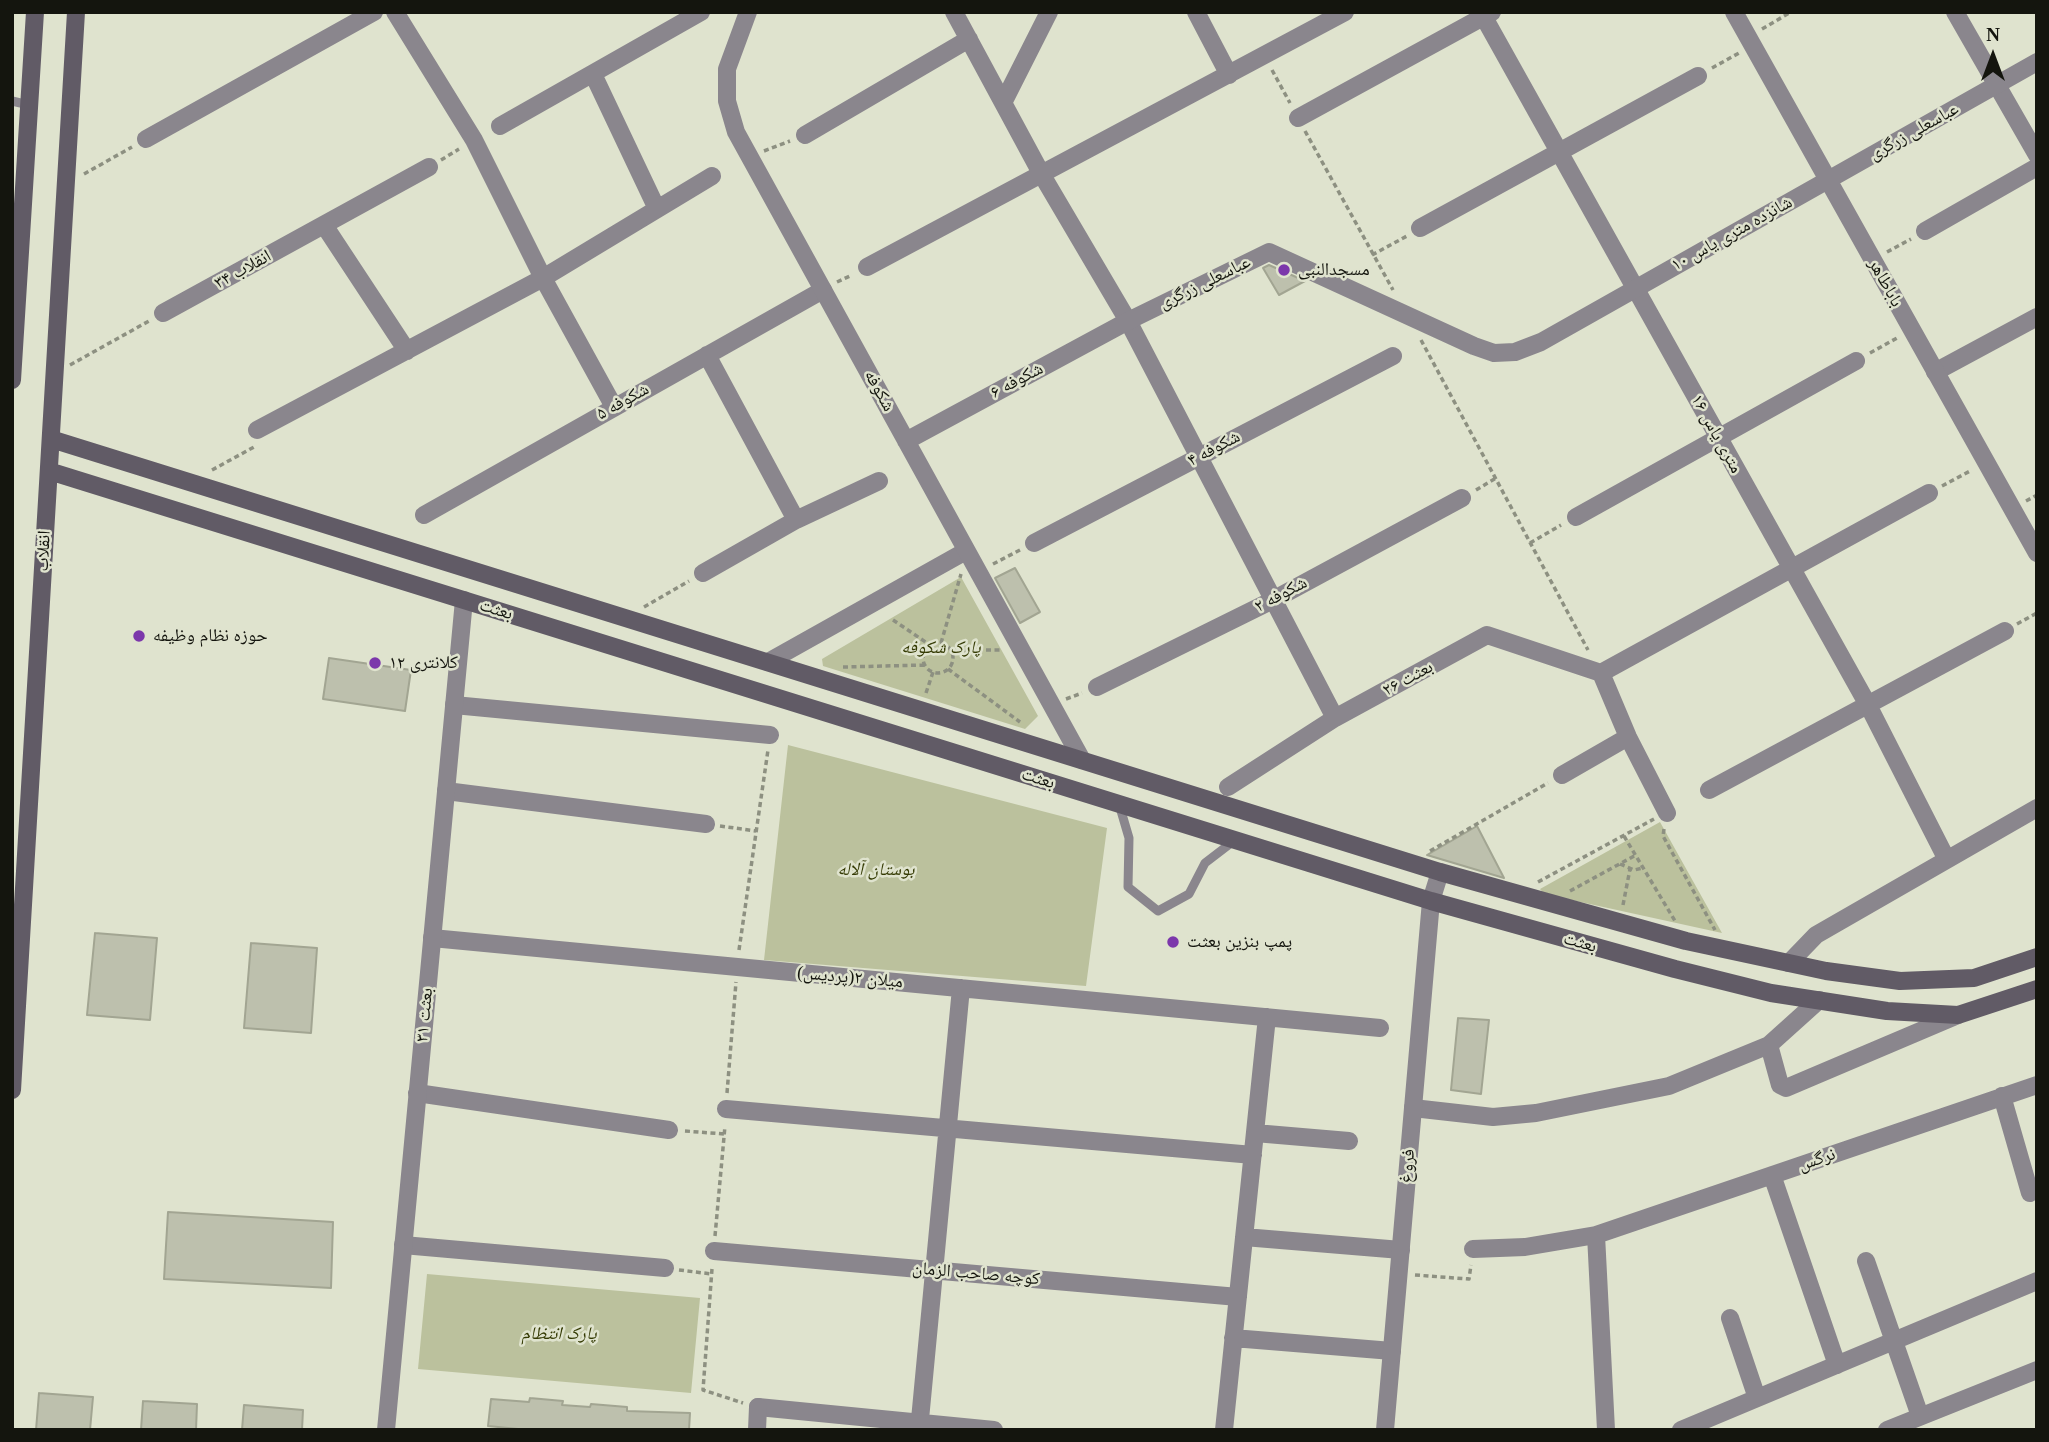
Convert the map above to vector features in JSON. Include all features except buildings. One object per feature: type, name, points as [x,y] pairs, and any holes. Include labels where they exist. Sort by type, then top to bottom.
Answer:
[{"type":"main road","points":[[12,380],[24,132],[21,103],[35,12]]},
{"type":"main road","name":"انقلاب","points":[[12,1090],[57,372],[76,12]]},
{"type":"main road","name":"بعثت","points":[[51,439],[1440,872],[1686,940],[1789,963],[1900,981],[1974,978],[2037,957]]},
{"type":"main road","name":"بعثت","points":[[49,471],[1432,901],[1675,969],[1772,993],[1887,1011],[1958,1015],[2037,989]]},
{"type":"main road","points":[[464,600],[476,572]]},
{"type":"street","points":[[146,139],[374,12]]},
{"type":"street","points":[[395,12],[474,140],[543,278],[614,407]]},
{"type":"street","points":[[500,126],[701,12]]},
{"type":"street","name":"شکوفه","points":[[748,12],[727,68],[727,102],[736,132],[1082,760]]},
{"type":"street","points":[[954,12],[1042,175],[1128,321],[1335,718]]},
{"type":"street","points":[[1003,103],[1049,12]]},
{"type":"street","points":[[1196,12],[1229,75]]},
{"type":"street","points":[[867,267],[1345,12]]},
{"type":"street","name":"باباطاهر","points":[[1734,12],[2037,553]]},
{"type":"street","points":[[1955,12],[2037,155]]},
{"type":"street","points":[[1298,118],[1485,14]]},
{"type":"street","name":"۱۶ متری یاس","points":[[1485,14],[1559,152],[1868,705],[1946,858]]},
{"type":"street","points":[[805,135],[969,39]]},
{"type":"street","name":"عباسعلی زرگری","points":[[1828,180],[2037,62]]},
{"type":"street","points":[[593,74],[657,209]]},
{"type":"street","points":[[1420,228],[1698,76]]},
{"type":"street","points":[[1924,231],[2037,166]]},
{"type":"street","name":"انقلاب ۳۴","points":[[163,313],[429,167]]},
{"type":"street","points":[[257,430],[543,278],[712,176]]},
{"type":"street","name":"شانزده متری یاس ۱۰","points":[[1474,346],[1494,353],[1515,352],[1541,342],[1828,180]]},
{"type":"street","points":[[324,225],[407,351]]},
{"type":"street","name":"عباسعلی زرگری","points":[[1128,321],[1269,252],[1474,346]]},
{"type":"street","name":"شکوفه ۵","points":[[424,515],[823,290]]},
{"type":"street","points":[[1935,372],[2037,317]]},
{"type":"street","name":"شکوفه ۶","points":[[906,441],[1128,321]]},
{"type":"street","points":[[707,355],[796,520]]},
{"type":"street","name":"شکوفه ۴","points":[[1034,543],[1393,356]]},
{"type":"street","points":[[1576,517],[1856,361]]},
{"type":"street","points":[[703,573],[796,520],[879,481]]},
{"type":"street","points":[[1667,813],[1628,737],[1601,673],[1929,493]]},
{"type":"street","name":"شکوفه ۲","points":[[1097,687],[1273,600],[1462,498]]},
{"type":"street","points":[[768,662],[973,562]]},
{"type":"street","name":"بعثت ۳۱","points":[[386,1430],[464,600]]},
{"type":"street","points":[[1709,790],[2005,631]]},
{"type":"street","name":"بعثت ۲۶","points":[[1228,787],[1335,718],[1487,635],[1601,673]]},
{"type":"street","points":[[454,705],[771,735]]},
{"type":"street","points":[[1562,775],[1628,737]]},
{"type":"street","points":[[446,791],[706,824]]},
{"type":"street","points":[[1789,963],[1816,935],[2037,808]]},
{"type":"street","name":"فروغ","points":[[1385,1430],[1432,901],[1440,872]]},
{"type":"street","name":"میلان ۲(پردیس)","points":[[432,938],[1380,1028]]},
{"type":"street","points":[[919,1426],[961,988]]},
{"type":"street","points":[[1413,1108],[1493,1117],[1535,1113],[1669,1086],[1769,1045],[1819,1000]]},
{"type":"street","points":[[1769,1045],[1780,1085],[1786,1087],[1958,1015]]},
{"type":"street","points":[[1224,1430],[1267,1017]]},
{"type":"street","name":"نرگس","points":[[1473,1249],[1525,1247],[1596,1235],[2037,1084]]},
{"type":"street","points":[[417,1093],[669,1129]]},
{"type":"street","points":[[2002,1096],[2030,1193]]},
{"type":"street","points":[[726,1108],[1253,1156]]},
{"type":"street","points":[[1255,1133],[1349,1141]]},
{"type":"street","points":[[1773,1175],[1837,1365]]},
{"type":"street","points":[[1596,1235],[1606,1430]]},
{"type":"street","points":[[1244,1237],[1401,1250]]},
{"type":"street","points":[[403,1245],[665,1268]]},
{"type":"street","name":"کوچه صاحب الزمان","points":[[714,1251],[1238,1297]]},
{"type":"street","points":[[1866,1261],[1920,1416]]},
{"type":"street","points":[[1681,1430],[2037,1280]]},
{"type":"street","points":[[1730,1318],[1758,1398]]},
{"type":"street","points":[[1233,1338],[1392,1351]]},
{"type":"street","points":[[1887,1430],[2037,1370]]},
{"type":"street","points":[[757,1430],[758,1408],[919,1426],[994,1430]]},
{"type":"lane","points":[[1119,804],[1129,838],[1128,887],[1158,911],[1189,894],[1205,863],[1235,840]]},
{"type":"path","points":[[1698,76],[1791,12]]},
{"type":"path","points":[[1265,56],[1372,255],[1409,316],[1601,673]]},
{"type":"path","points":[[749,156],[805,135]]},
{"type":"path","points":[[66,184],[146,139]]},
{"type":"path","points":[[1372,255],[1420,228]]},
{"type":"path","points":[[1873,260],[1924,231]]},
{"type":"path","points":[[823,290],[867,267]]},
{"type":"path","points":[[57,372],[163,313]]},
{"type":"path","points":[[1856,361],[1912,330]]},
{"type":"path","points":[[192,481],[261,443],[257,430]]},
{"type":"path","points":[[1929,493],[1986,462]]},
{"type":"path","points":[[1462,498],[1496,478]]},
{"type":"path","points":[[1530,543],[1576,517]]},
{"type":"path","points":[[941,643],[962,572],[973,562],[1034,543]]},
{"type":"path","points":[[624,618],[703,573]]},
{"type":"path","points":[[893,620],[930,645]]},
{"type":"path","points":[[933,672],[925,665],[923,654],[930,645],[941,643],[952,650],[1021,650]]},
{"type":"path","points":[[933,672],[948,669],[954,659],[952,650]]},
{"type":"path","points":[[833,667],[925,665]]},
{"type":"path","points":[[948,669],[1035,734],[1038,746]]},
{"type":"path","points":[[921,710],[933,672]]},
{"type":"path","points":[[1051,705],[1097,687]]},
{"type":"path","points":[[758,1408],[703,1390],[737,967],[771,735]]},
{"type":"path","points":[[1410,862],[1562,775]]},
{"type":"path","points":[[1517,893],[1667,813]]},
{"type":"path","points":[[1667,813],[1663,836],[1727,949]]},
{"type":"path","points":[[706,824],[757,831]]},
{"type":"path","points":[[1624,835],[1686,940]]},
{"type":"path","points":[[1550,903],[1636,855]]},
{"type":"path","points":[[1620,863],[1630,869],[1643,868]]},
{"type":"path","points":[[1620,922],[1630,869]]},
{"type":"path","points":[[669,1129],[724,1134]]},
{"type":"path","points":[[665,1268],[712,1274]]},
{"type":"path","points":[[1399,1274],[1469,1279]]},
{"type":"green space","name":"پارک شکوفه","points":[[961,577],[1038,716],[1025,729],[823,666],[822,659]]},
{"type":"green space","name":"بوستان آلاله","points":[[788,745],[1107,828],[1086,986],[764,960]]},
{"type":"green space","points":[[1660,822],[1722,933],[1544,894],[1540,889]]},
{"type":"green space","name":"پارک انتظام","points":[[427,1274],[700,1298],[691,1393],[418,1369]]},
{"type":"place","name":"مسجدالنبی","points":[[1284,270]]},
{"type":"place","name":"حوزه نظام وظیفه","points":[[139,636]]},
{"type":"place","name":"کلانتری ۱۲","points":[[375,663]]},
{"type":"place","name":"پمپ بنزین بعثت","points":[[1173,942]]}]
